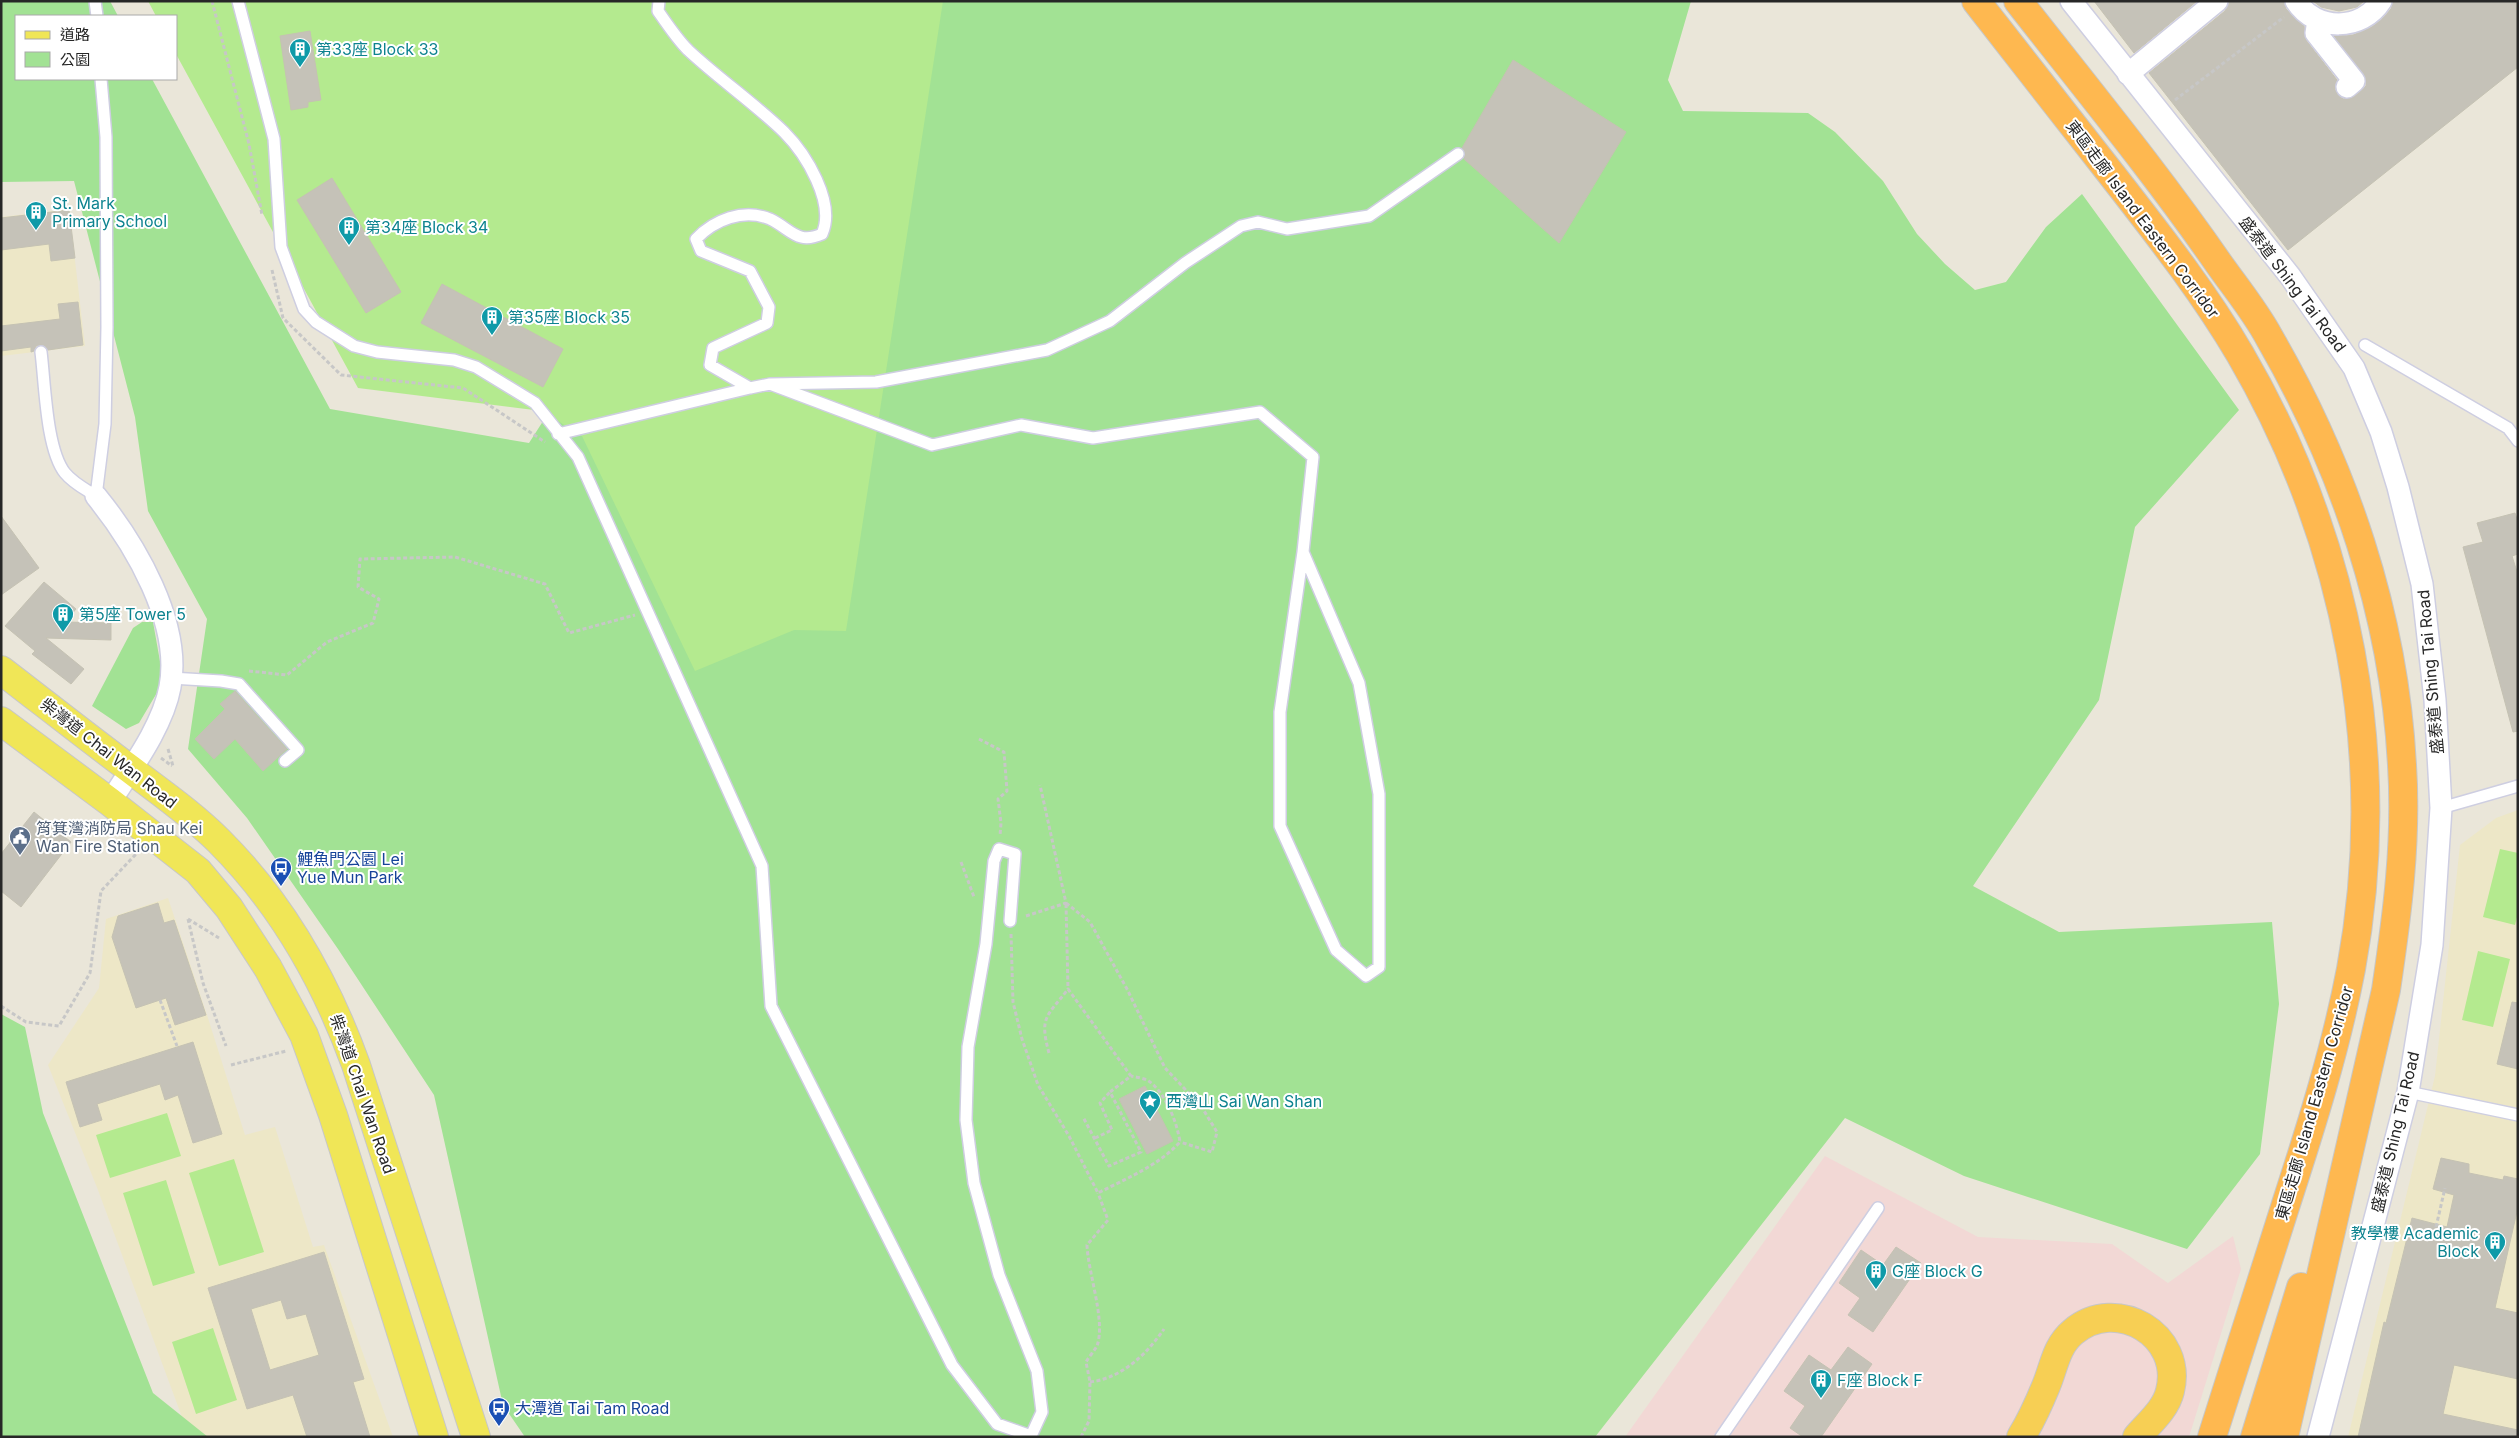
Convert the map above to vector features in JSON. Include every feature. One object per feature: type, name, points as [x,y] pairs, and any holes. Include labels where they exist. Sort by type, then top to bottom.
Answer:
[{"type":"highway","name":"東區走廊 Island Eastern Corridor","points":[[1976,1],[2176,258],[2217,317],[2261,392],[2290,453],[2314,513],[2340,597],[2360,703],[2365,753],[2366,837],[2351,968],[2328,1062],[2300,1159],[2212,1437]]},
{"type":"highway","name":"東區走廊 Island Eastern Corridor","points":[[2018,1],[2192,224],[2268,335],[2315,422],[2348,504],[2369,570],[2386,640],[2396,699],[2402,766],[2403,841],[2397,916],[2386,990],[2284,1437]]},
{"type":"highway","points":[[2255,1437],[2303,1280],[2352,1134]]},
{"type":"highway","points":[[2021,1437],[2038,1404],[2055,1358],[2066,1339],[2088,1322],[2111,1317],[2125,1318],[2146,1327],[2164,1345],[2170,1358],[2172,1381],[2167,1400],[2137,1437]]},
{"type":"main road","name":"柴灣道 Chai Wan Road","points":[[1,670],[195,820],[232,854],[269,900],[320,981],[356,1065],[476,1437]]},
{"type":"main road","points":[[1,721],[179,855],[214,889],[268,968],[304,1035],[333,1115],[434,1437]]},
{"type":"street","name":"盛泰道 Shing Tai Road","points":[[2071,1],[2295,283],[2354,368],[2368,397],[2398,487],[2422,584],[2435,700],[2441,808],[2432,944],[2408,1092],[2318,1437]]},
{"type":"street","points":[[2128,74],[2217,1]]},
{"type":"street","points":[[2298,3],[2318,20],[2333,24],[2350,23],[2365,18],[2381,1]]},
{"type":"street","points":[[2318,20],[2316,33],[2354,81],[2348,86]]},
{"type":"street","points":[[96,496],[118,523],[159,600],[169,633],[171,678],[163,711],[131,770],[110,802]]},
{"type":"lane","points":[[95,1],[96,15]]},
{"type":"lane","points":[[238,1],[274,139],[281,247],[304,309],[316,322],[354,346],[377,352],[454,360],[476,367],[535,403],[578,457],[762,866],[771,1006],[952,1365],[997,1424],[1031,1436],[1042,1412],[1037,1371],[999,1275],[974,1183],[966,1120],[968,1047],[986,944],[994,861],[999,849],[1015,854],[1010,921]]},
{"type":"lane","points":[[659,1],[658,11],[687,49],[786,133],[804,158],[824,195],[827,224],[822,234],[814,238],[801,238],[769,219],[750,215],[726,218],[708,227],[696,239],[701,251],[750,271],[769,307],[767,323],[713,348],[710,365],[750,388]]},
{"type":"lane","points":[[41,352],[55,456],[72,481],[96,496],[105,424],[106,138],[101,80]]},
{"type":"lane","points":[[558,434],[770,384],[876,382],[1047,350],[1110,321],[1185,263],[1241,226],[1258,222],[1287,229],[1369,216],[1458,154]]},
{"type":"lane","points":[[2365,345],[2508,428],[2518,440]]},
{"type":"lane","points":[[770,384],[932,444],[1021,425],[1093,438],[1260,412],[1313,457],[1303,552],[1280,712],[1280,826],[1336,950],[1366,976],[1379,967],[1379,794],[1359,683],[1303,552]]},
{"type":"lane","points":[[171,678],[239,684],[298,750],[285,761]]},
{"type":"lane","points":[[2441,808],[2518,786]]},
{"type":"lane","points":[[2408,1092],[2518,1115]]},
{"type":"lane","points":[[1721,1437],[1878,1208]]},
{"type":"path","points":[[212,1],[249,144],[263,220]]},
{"type":"path","points":[[2159,112],[2298,3]]},
{"type":"path","points":[[271,267],[283,318],[341,375],[463,388],[550,446]]},
{"type":"path","points":[[242,671],[287,675],[327,642],[373,623],[379,599],[358,587],[360,559],[455,557],[545,584],[570,633],[647,612]]},
{"type":"path","points":[[979,739],[1004,752],[1007,791],[998,799],[1002,823],[999,849]]},
{"type":"path","points":[[1040,785],[1066,904],[1068,989],[1131,1076],[1146,1080],[1158,1090],[1178,1127],[1180,1142],[1171,1152],[1148,1168],[1098,1193]]},
{"type":"path","points":[[1,1006],[26,1022],[59,1026],[90,972],[101,891],[140,850]]},
{"type":"path","points":[[1066,904],[1010,921],[1013,1002],[1022,1039],[1038,1085],[1069,1136],[1098,1193],[1108,1220],[1087,1245],[1088,1264],[1100,1325],[1097,1346],[1086,1362],[1090,1382],[1089,1421],[1081,1437]]},
{"type":"path","points":[[1066,904],[1090,922],[1127,989],[1165,1068],[1201,1106],[1217,1132],[1212,1152],[1180,1142]]},
{"type":"path","points":[[223,940],[188,919],[203,983],[226,1046]]},
{"type":"path","points":[[1049,1053],[1044,1036],[1045,1018],[1068,989]]},
{"type":"path","points":[[160,1000],[177,1046]]},
{"type":"path","points":[[231,1064],[287,1051]]},
{"type":"path","points":[[1094,1138],[1112,1130],[1100,1103],[1110,1092],[1131,1076]]},
{"type":"path","points":[[1083,1117],[1110,1166],[1141,1152],[1110,1092]]},
{"type":"path","points":[[2436,1227],[2445,1188]]},
{"type":"path","points":[[1090,1382],[1106,1380],[1130,1365],[1149,1350],[1164,1328]]},
{"type":"shaded area","points":[[69,209],[85,346],[1,356],[1,217]]},
{"type":"shaded area","points":[[2518,810],[2518,1437],[2348,1437],[2435,1076],[2460,845],[2496,818]]},
{"type":"shaded area","points":[[168,898],[245,1135],[275,1127],[313,1247],[324,1245],[393,1437],[189,1436],[98,1190],[48,1065],[99,988],[106,919]]},
{"type":"shaded area","points":[[1825,1156],[1978,1237],[2112,1244],[2168,1283],[2233,1236],[2241,1269],[2189,1437],[1625,1437]]},
{"type":"green space","points":[[1,1],[110,1],[117,15],[15,15],[15,80],[153,80],[330,409],[529,443],[590,348],[362,1],[1691,1],[1668,80],[1683,111],[1808,113],[1835,132],[1883,181],[1917,234],[1945,264],[1975,290],[2006,282],[2046,227],[2082,194],[2239,410],[2135,527],[2099,700],[1973,886],[2059,932],[2272,922],[2279,1004],[2260,1154],[2187,1249],[1964,1176],[1845,1118],[1595,1437],[525,1437],[503,1405],[434,1095],[338,949],[247,818],[188,749],[207,619],[148,511],[135,417],[74,181],[1,182]]},
{"type":"green space","points":[[148,1],[943,1],[846,631],[794,630],[695,671],[582,436],[542,411],[358,388],[178,58],[178,15],[155,15]]},
{"type":"green space","points":[[142,622],[153,622],[161,667],[161,686],[139,723],[126,729],[92,706],[133,628]]},
{"type":"green space","points":[[2500,849],[2518,853],[2518,913],[2515,925],[2483,917]]},
{"type":"green space","points":[[2478,951],[2510,959],[2493,1027],[2462,1020]]},
{"type":"green space","points":[[1,1014],[25,1027],[43,1113],[153,1393],[208,1437],[1,1437]]},
{"type":"green space","points":[[167,1113],[181,1156],[110,1178],[96,1135]]},
{"type":"green space","points":[[234,1159],[264,1252],[219,1266],[189,1173]]},
{"type":"green space","points":[[166,1180],[195,1273],[153,1286],[123,1193]]},
{"type":"green space","points":[[213,1328],[237,1400],[196,1414],[172,1342]]},
{"type":"building","points":[[2094,1],[2197,1],[2134,53]]},
{"type":"building","points":[[2229,1],[2284,1],[2286,9],[2304,26],[2306,40],[2337,80],[2335,90],[2343,99],[2355,96],[2366,86],[2366,80],[2334,36],[2353,35],[2370,28],[2391,9],[2393,1],[2518,1],[2518,67],[2288,250],[2149,73],[2225,11]]},
{"type":"building","points":[[2313,1],[2364,1],[2357,7],[2339,11],[2321,7]]},
{"type":"building","name":"第33座 Block 33","points":[[310,31],[321,100],[308,102],[308,107],[291,110],[280,36]]},
{"type":"building","points":[[1513,60],[1626,132],[1559,243],[1464,159],[1465,153],[1462,148]]},
{"type":"building","name":"第34座 Block 34","points":[[332,178],[401,292],[366,313],[297,200]]},
{"type":"building","name":"St. Mark Primary School","points":[[69,210],[75,258],[51,261],[49,244],[1,250],[1,218]]},
{"type":"building","name":"第35座 Block 35","points":[[442,284],[563,349],[543,387],[421,323]]},
{"type":"building","points":[[78,302],[83,345],[48,350],[41,345],[36,346],[34,351],[31,352],[31,347],[1,351],[1,326],[60,319],[58,304]]},
{"type":"building","points":[[2515,513],[2518,522],[2518,554],[2512,556],[2518,575],[2518,731],[2513,732],[2463,547],[2483,542],[2477,523]]},
{"type":"building","points":[[1,516],[39,568],[1,595]]},
{"type":"building","name":"第5座 Tower 5","points":[[44,582],[76,609],[65,622],[111,623],[111,640],[46,638],[84,669],[71,684],[32,654],[35,651],[5,626]]},
{"type":"building","points":[[235,691],[287,749],[263,771],[235,739],[214,759],[195,739],[225,709],[220,704]]},
{"type":"building","points":[[34,812],[71,842],[21,907],[1,891],[1,854]]},
{"type":"building","points":[[158,903],[164,923],[174,920],[206,1015],[175,1025],[166,998],[136,1008],[112,937],[118,916]]},
{"type":"building","points":[[2512,1002],[2518,1003],[2518,1069],[2497,1064]]},
{"type":"building","points":[[193,1042],[222,1134],[193,1143],[178,1095],[165,1100],[160,1084],[97,1104],[102,1120],[80,1127],[66,1082]]},
{"type":"building","points":[[1145,1086],[1173,1141],[1147,1154],[1119,1099]]},
{"type":"building","points":[[2441,1158],[2469,1164],[2469,1173],[2503,1180],[2504,1176],[2518,1179],[2518,1207],[2495,1308],[2518,1313],[2518,1379],[2454,1365],[2443,1414],[2518,1430],[2517,1437],[2358,1437],[2384,1322],[2386,1323],[2412,1218],[2447,1227],[2454,1195],[2433,1189]]},
{"type":"building","name":"G座 Block G","points":[[1896,1247],[1921,1263],[1873,1332],[1848,1315],[1860,1298],[1839,1283],[1861,1250],[1883,1265]]},
{"type":"building","points":[[324,1252],[364,1379],[353,1382],[370,1437],[307,1437],[293,1395],[247,1409],[208,1288]],"holes":[[[281,1300],[287,1319],[306,1314],[319,1355],[270,1370],[251,1309]]]},
{"type":"building","name":"F座 Block F","points":[[1848,1347],[1872,1364],[1821,1437],[1803,1437],[1790,1428],[1805,1406],[1784,1391],[1809,1355],[1831,1370]]},
{"type":"place","name":"第33座 Block 33","points":[[300,68]]},
{"type":"place","name":"St. Mark Primary School","points":[[36,231]]},
{"type":"place","name":"第34座 Block 34","points":[[349,246]]},
{"type":"place","name":"第35座 Block 35","points":[[492,336]]},
{"type":"place","name":"第5座 Tower 5","points":[[63,633]]},
{"type":"place","name":"筲箕灣消防局 Shau Kei Wan Fire Station","points":[[20,856]]},
{"type":"place","name":"鯉魚門公園 Lei Yue Mun Park","points":[[281,887]]},
{"type":"place","name":"西灣山 Sai Wan Shan","points":[[1150,1120]]},
{"type":"place","name":"教學樓 Academic Block","points":[[2495,1261]]},
{"type":"place","name":"G座 Block G","points":[[1876,1290]]},
{"type":"place","name":"F座 Block F","points":[[1821,1399]]},
{"type":"place","name":"大潭道 Tai Tam Road","points":[[499,1427]]}]
